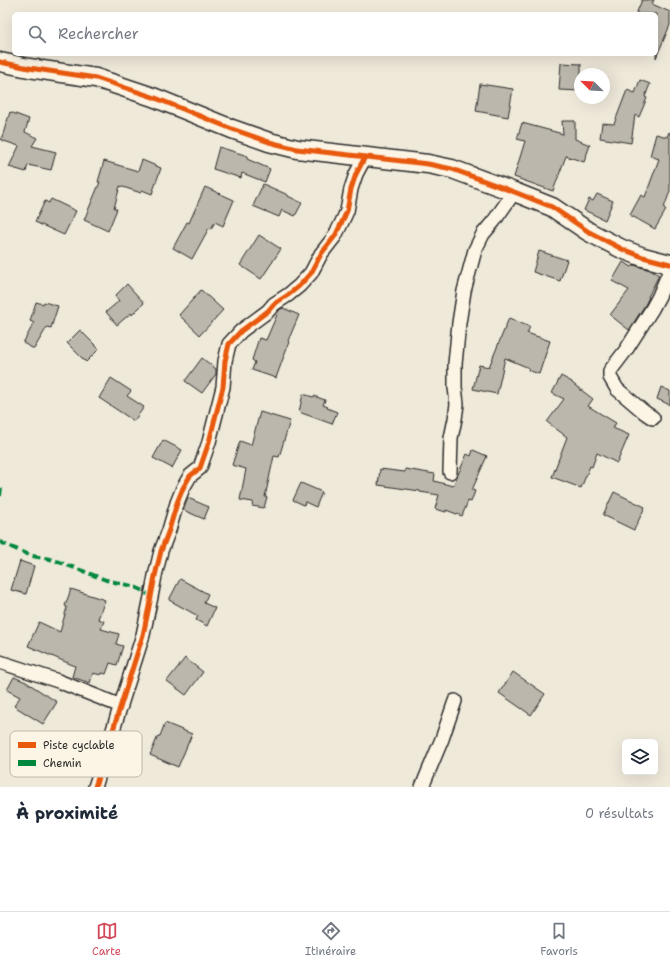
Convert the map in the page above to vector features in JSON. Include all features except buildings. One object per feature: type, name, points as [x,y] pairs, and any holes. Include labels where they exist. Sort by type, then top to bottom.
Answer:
[{"type":"street","points":[[0,62],[96,78],[153,97],[232,129],[297,150],[434,165],[452,170],[517,193],[552,208],[589,232],[622,248],[643,257],[670,264]]},
{"type":"street","points":[[113,731],[143,635],[161,551],[183,488],[190,476],[200,468],[209,442],[224,387],[225,361],[229,344],[241,331],[299,286],[311,273],[341,224],[347,211],[351,189],[356,174],[365,157]]},
{"type":"street","points":[[450,472],[450,443],[457,404],[455,364],[464,292],[475,250],[483,234],[510,198],[517,193]]},
{"type":"street","points":[[653,418],[616,389],[610,377],[610,371],[626,350],[652,310],[670,270]]},
{"type":"street","points":[[0,662],[58,681],[121,706]]},
{"type":"street","points":[[422,787],[442,739],[455,700]]},
{"type":"street","points":[[95,787],[98,777]]},
{"type":"marked path","points":[[0,496],[1,487]]},
{"type":"marked path","points":[[0,541],[32,556],[50,559],[106,580],[132,586],[144,591],[151,597]]},
{"type":"cycle path","points":[[0,62],[96,78],[153,97],[232,129],[269,142],[297,149],[428,164],[452,169],[552,207],[589,232],[622,249],[643,257],[670,264]]},
{"type":"cycle path","points":[[113,731],[143,635],[161,551],[183,488],[190,476],[200,468],[209,442],[223,387],[225,361],[229,344],[241,331],[299,286],[311,273],[321,254],[335,236],[341,224],[347,211],[351,189],[356,174],[365,157]]},
{"type":"cycle path","points":[[95,787],[98,777]]}]
